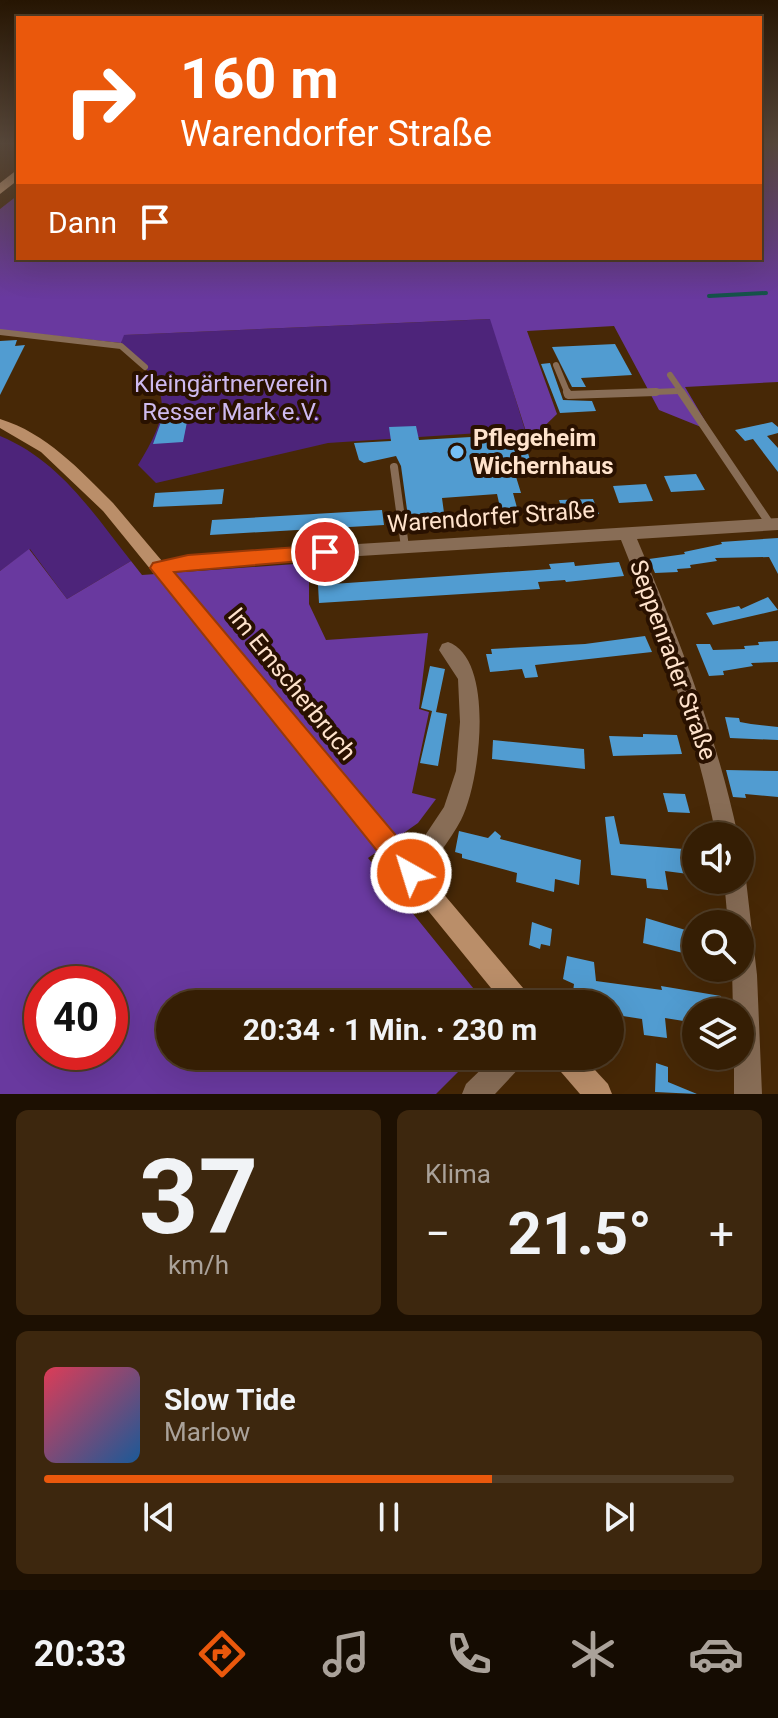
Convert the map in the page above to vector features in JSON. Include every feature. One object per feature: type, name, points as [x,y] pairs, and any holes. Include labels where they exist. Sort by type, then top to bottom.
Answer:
[{"type":"street","name":"Im Emscherbruch","points":[[0,423],[40,443],[61,458],[159,568],[508,990]]},
{"type":"street","name":"Warendorfer Straße","points":[[159,568],[188,562],[774,524]]},
{"type":"street","name":"Seppenrader Straße","points":[[626,532],[696,709],[712,763],[724,822]]},
{"type":"street","points":[[411,873],[453,813],[466,771],[470,722],[467,677],[448,650]]},
{"type":"street","points":[[736,894],[745,975],[748,1094]]},
{"type":"street","points":[[476,1094],[499,1070]]},
{"type":"street","points":[[577,1070],[598,1094]]},
{"type":"lane","points":[[0,332],[121,346],[145,367]]},
{"type":"lane","points":[[556,365],[568,395],[679,391]]},
{"type":"lane","points":[[670,375],[774,524]]},
{"type":"lane","points":[[394,467],[405,547]]},
{"type":"green space","name":"Kleingärtnerverein Resser Mark e.V.","points":[[491,319],[525,430],[328,443],[156,483],[138,465],[157,428],[161,399],[149,373],[121,343],[123,335]]},
{"type":"green space","points":[[0,436],[21,446],[57,473],[131,561],[67,599],[30,549],[0,571]]},
{"type":"shaded area","points":[[762,195],[778,195],[778,382],[685,387],[711,431],[659,410],[614,326],[527,331],[557,414],[529,441],[490,319],[124,335],[121,343],[0,330],[0,209],[16,197],[16,260],[762,260]]},
{"type":"shaded area","points":[[29,549],[67,599],[131,561],[142,575],[309,563],[309,604],[326,640],[428,633],[419,709],[429,712],[412,793],[436,799],[418,823],[368,858],[475,990],[156,990],[156,1070],[460,1070],[436,1094],[0,1094],[0,571]]},
{"type":"building","points":[[17,340],[15,346],[25,345],[0,395],[0,341]]},
{"type":"building","points":[[615,344],[632,375],[581,378],[586,387],[572,387],[552,347]]},
{"type":"building","points":[[550,363],[563,400],[592,401],[596,411],[560,413],[541,364]]},
{"type":"building","points":[[188,417],[183,442],[153,444],[162,419]]},
{"type":"building","points":[[772,422],[778,427],[778,433],[767,436],[778,448],[778,472],[753,439],[745,441],[735,430]]},
{"type":"building","points":[[416,426],[419,440],[522,434],[532,466],[513,467],[521,493],[513,493],[519,515],[502,516],[497,494],[442,498],[445,520],[409,524],[401,466],[396,456],[364,463],[359,460],[354,443],[391,441],[389,427]]},
{"type":"building","points":[[696,474],[705,490],[671,492],[664,476]]},
{"type":"building","points":[[646,484],[653,501],[619,503],[613,486]]},
{"type":"building","points":[[224,489],[222,504],[153,507],[155,493]]},
{"type":"building","points":[[593,499],[599,514],[564,516],[559,500]]},
{"type":"building","points":[[382,510],[384,525],[210,535],[212,520]]},
{"type":"building","points":[[778,538],[778,574],[769,557],[715,558],[717,561],[690,565],[691,568],[677,569],[678,572],[655,573],[649,559],[685,554],[721,542]]},
{"type":"building","points":[[574,562],[575,566],[619,562],[624,576],[538,582],[540,589],[319,603],[318,585],[551,569],[549,564]]},
{"type":"building","points":[[768,597],[778,610],[713,625],[706,613],[739,606],[741,609]]},
{"type":"building","points":[[645,636],[652,652],[535,665],[538,677],[525,678],[522,669],[490,672],[486,654],[492,654],[491,649],[585,644]]},
{"type":"building","points":[[778,641],[778,662],[751,663],[753,666],[709,676],[696,644],[710,644],[713,650],[745,649],[744,646],[759,645],[758,642]]},
{"type":"building","points":[[430,666],[445,669],[436,712],[447,714],[438,766],[420,763],[432,711],[421,708]]},
{"type":"building","points":[[725,717],[778,727],[778,740],[730,738]]},
{"type":"building","points":[[643,734],[677,735],[682,754],[613,756],[609,736],[643,737]]},
{"type":"building","points":[[493,740],[584,749],[585,769],[492,759]]},
{"type":"building","points":[[726,770],[778,771],[778,797],[745,794],[746,798],[733,797]]},
{"type":"building","points":[[663,793],[685,794],[690,813],[668,812]]},
{"type":"building","points":[[614,816],[620,844],[682,849],[682,873],[665,871],[668,890],[647,888],[646,879],[611,875],[605,817]]},
{"type":"building","points":[[459,831],[488,838],[495,831],[501,836],[500,839],[581,860],[579,885],[555,879],[554,892],[516,882],[517,873],[462,858],[462,854],[455,852]]},
{"type":"building","points":[[646,918],[682,929],[682,953],[643,943]]},
{"type":"building","points":[[532,922],[552,929],[550,946],[541,944],[540,949],[529,945]]},
{"type":"building","points":[[567,956],[594,962],[596,981],[662,990],[661,986],[721,998],[682,998],[682,1021],[665,1018],[667,1038],[644,1035],[642,1019],[624,1016],[624,990],[573,990],[574,984],[563,979]]},
{"type":"building","points":[[656,1063],[668,1067],[668,1082],[697,1094],[655,1092]]},
{"type":"waterway","points":[[709,296],[766,293]]},
{"type":"place","name":"Pflegeheim Wichernhaus","points":[[457,452]]},
{"type":"route","points":[[325,552],[188,562],[159,568],[411,873]]}]
